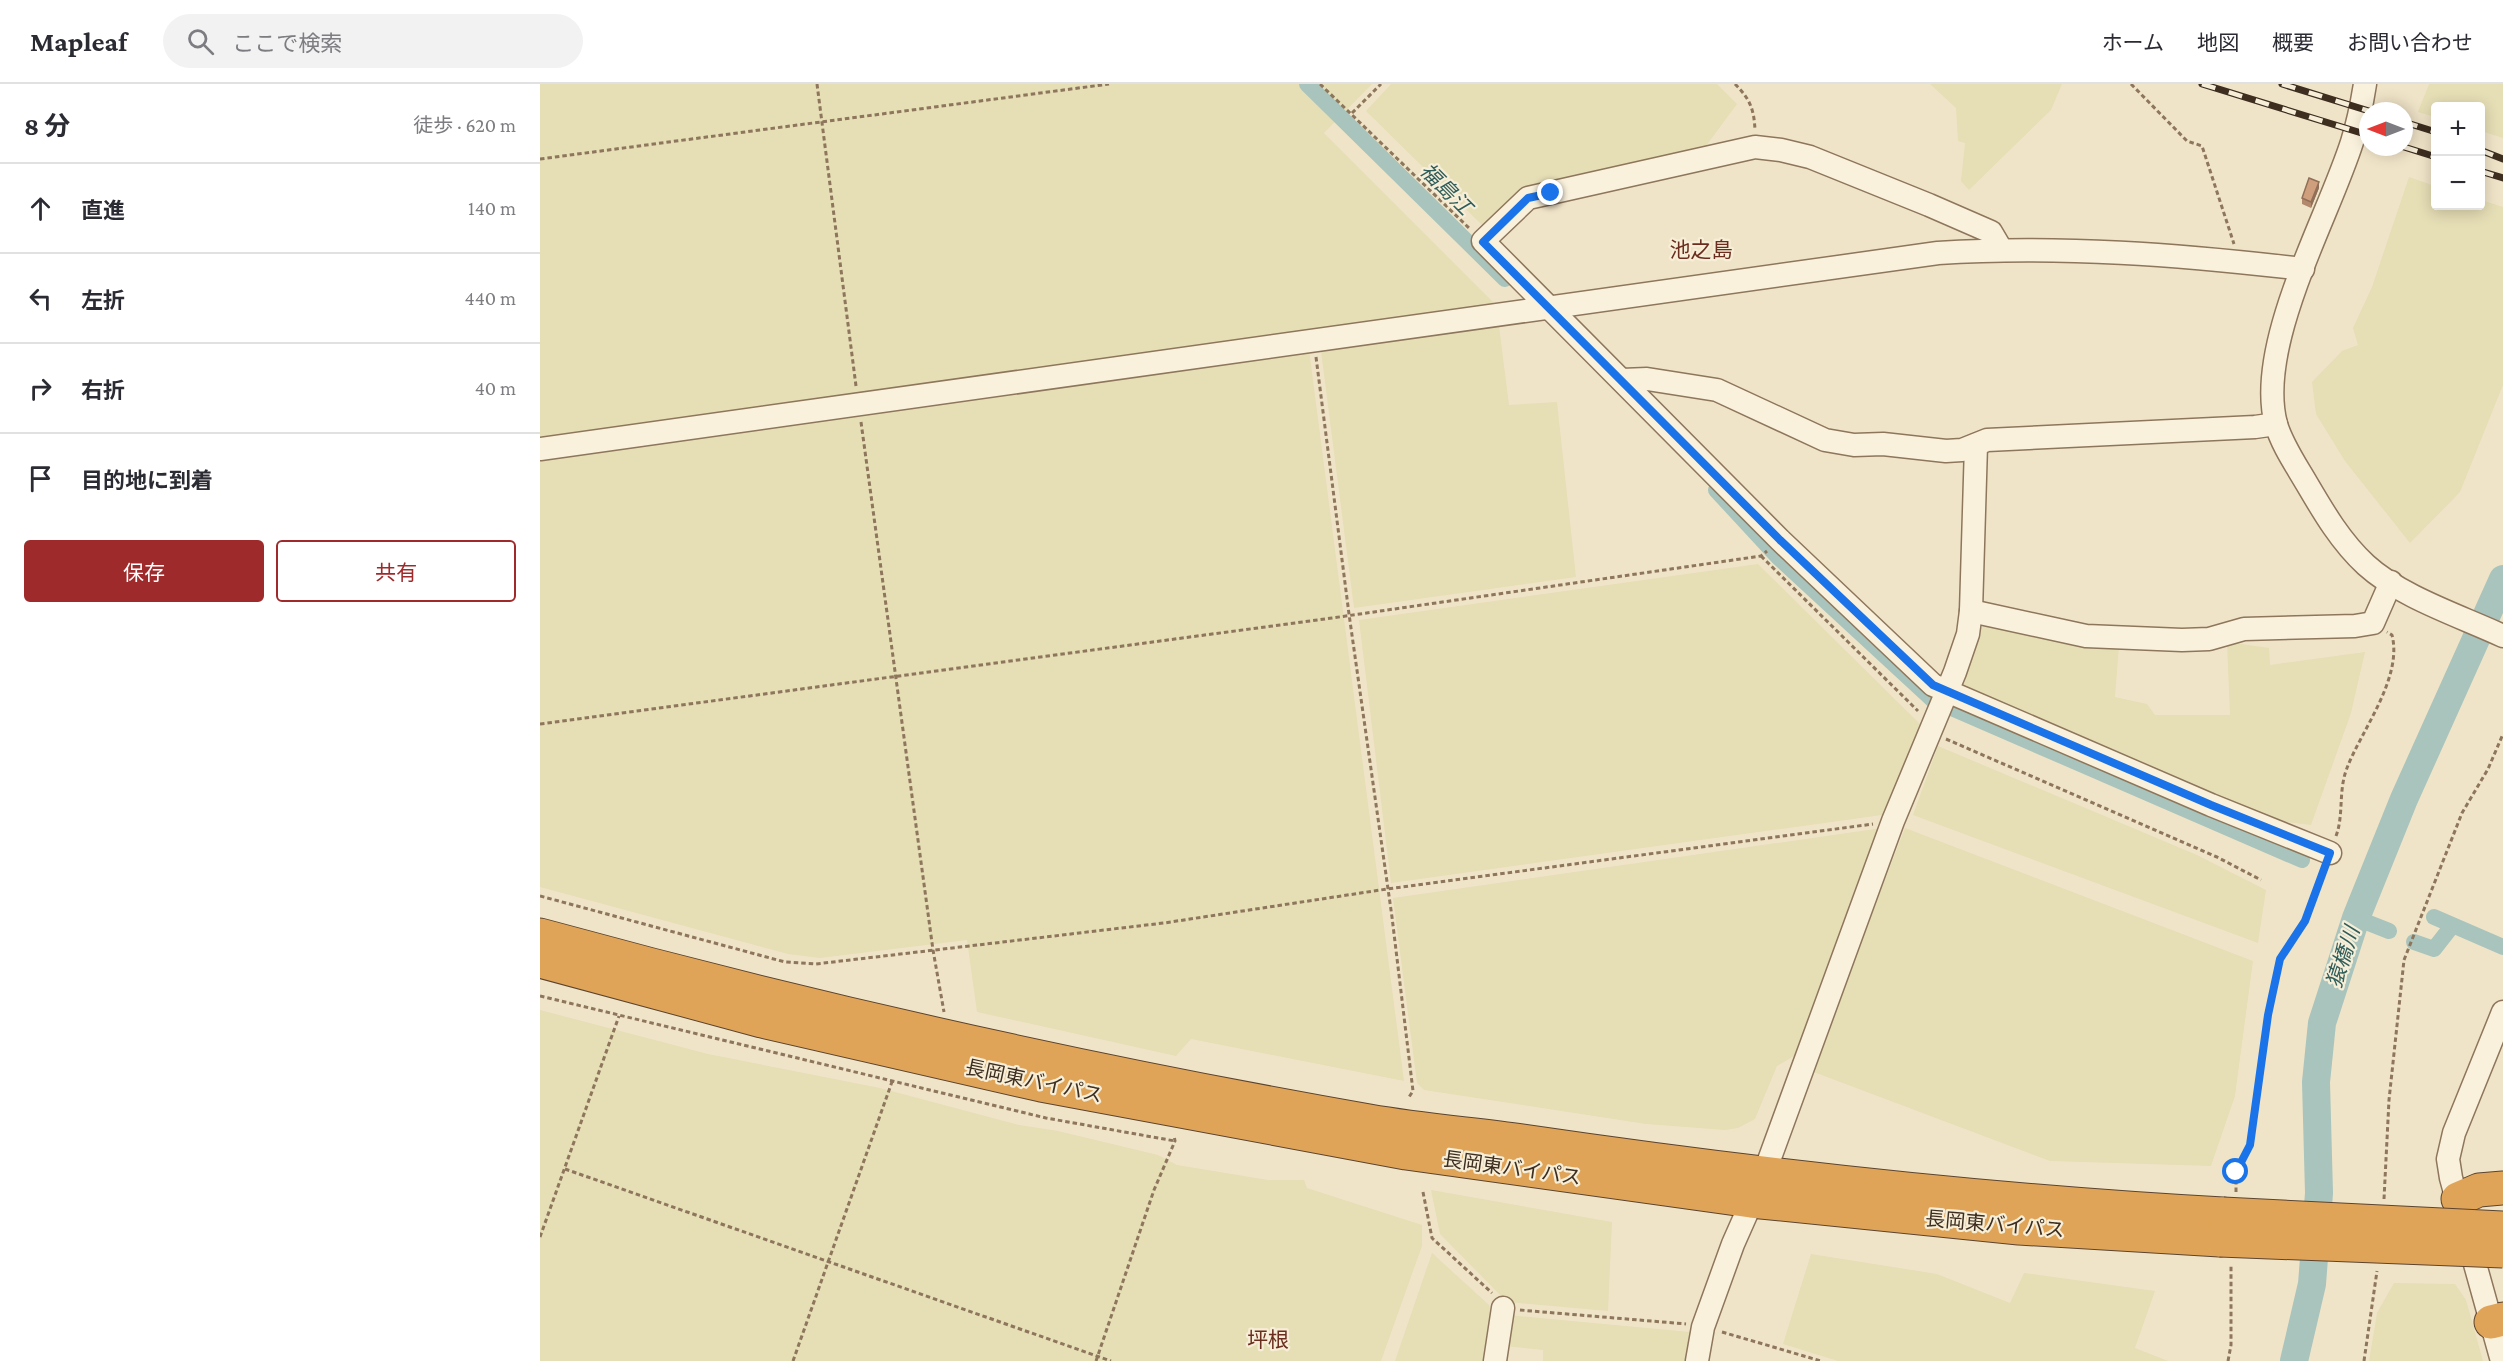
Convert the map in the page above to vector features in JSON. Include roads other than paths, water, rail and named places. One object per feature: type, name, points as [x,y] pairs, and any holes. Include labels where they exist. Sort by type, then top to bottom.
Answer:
[{"type":"highway","name":"長岡東バイパス","points":[[540,935],[774,997],[948,1038],[1375,1122],[1757,1187],[2019,1228],[2503,1228]]},
{"type":"highway","name":"長岡東バイパス","points":[[540,961],[762,1021],[898,1066],[1041,1085],[1406,1153],[1757,1187]]},
{"type":"highway","points":[[2458,1199],[2479,1191],[2503,1188]]},
{"type":"highway","name":"長岡東バイパス","points":[[2228,1229],[2503,1251]]},
{"type":"street","points":[[2365,84],[2352,142],[2303,269],[2277,351],[2273,379],[2276,424],[2285,446],[2338,535],[2367,566],[2420,598],[2503,636]]},
{"type":"street","points":[[2001,249],[1991,232],[1929,205],[1810,157],[1755,147],[1528,198],[1483,242],[1780,540],[1933,685],[2330,853]]},
{"type":"street","points":[[540,449],[1938,254],[2001,249],[2232,260],[2303,269]]},
{"type":"street","points":[[1622,380],[1647,379],[1717,390],[1825,440],[1854,445],[1883,444],[1946,451],[1962,450],[1987,440],[2255,427],[2276,424]]},
{"type":"street","points":[[1697,1361],[1703,1327],[1893,821],[1962,654],[1971,610],[1976,445]]},
{"type":"street","points":[[1971,610],[2086,636],[2209,639],[2244,629],[2355,626],[2373,623],[2391,582]]},
{"type":"street","points":[[2502,1361],[2497,1321],[2458,1199],[2448,1159],[2454,1133],[2503,1012]]},
{"type":"street","points":[[1495,1361],[1503,1308]]},
{"type":"waterway","name":"福島江","points":[[1307,84],[1505,279]]},
{"type":"waterway","name":"福島江","points":[[1716,490],[1778,557],[1933,700],[2302,860]]},
{"type":"waterway","name":"猿橋川","points":[[2294,1361],[2312,1284],[2319,1193],[2316,1082],[2322,1023],[2356,918],[2404,799],[2503,579]]},
{"type":"waterway","name":"福島江","points":[[2434,917],[2503,947]]},
{"type":"waterway","name":"福島江","points":[[2356,918],[2389,931]]},
{"type":"waterway","name":"福島江","points":[[2414,942],[2434,949],[2452,926]]},
{"type":"railway","points":[[2202,84],[2359,132]]},
{"type":"railway","points":[[2282,84],[2359,108]]},
{"type":"railway","points":[[2413,125],[2431,130]]},
{"type":"railway","points":[[2413,150],[2433,156]]},
{"type":"railway","points":[[2485,152],[2503,159]]},
{"type":"railway","points":[[2485,173],[2503,178]]},
{"type":"district","name":"池之島","points":[[1701,250]]},
{"type":"district","name":"坪根","points":[[1268,1340]]}]
